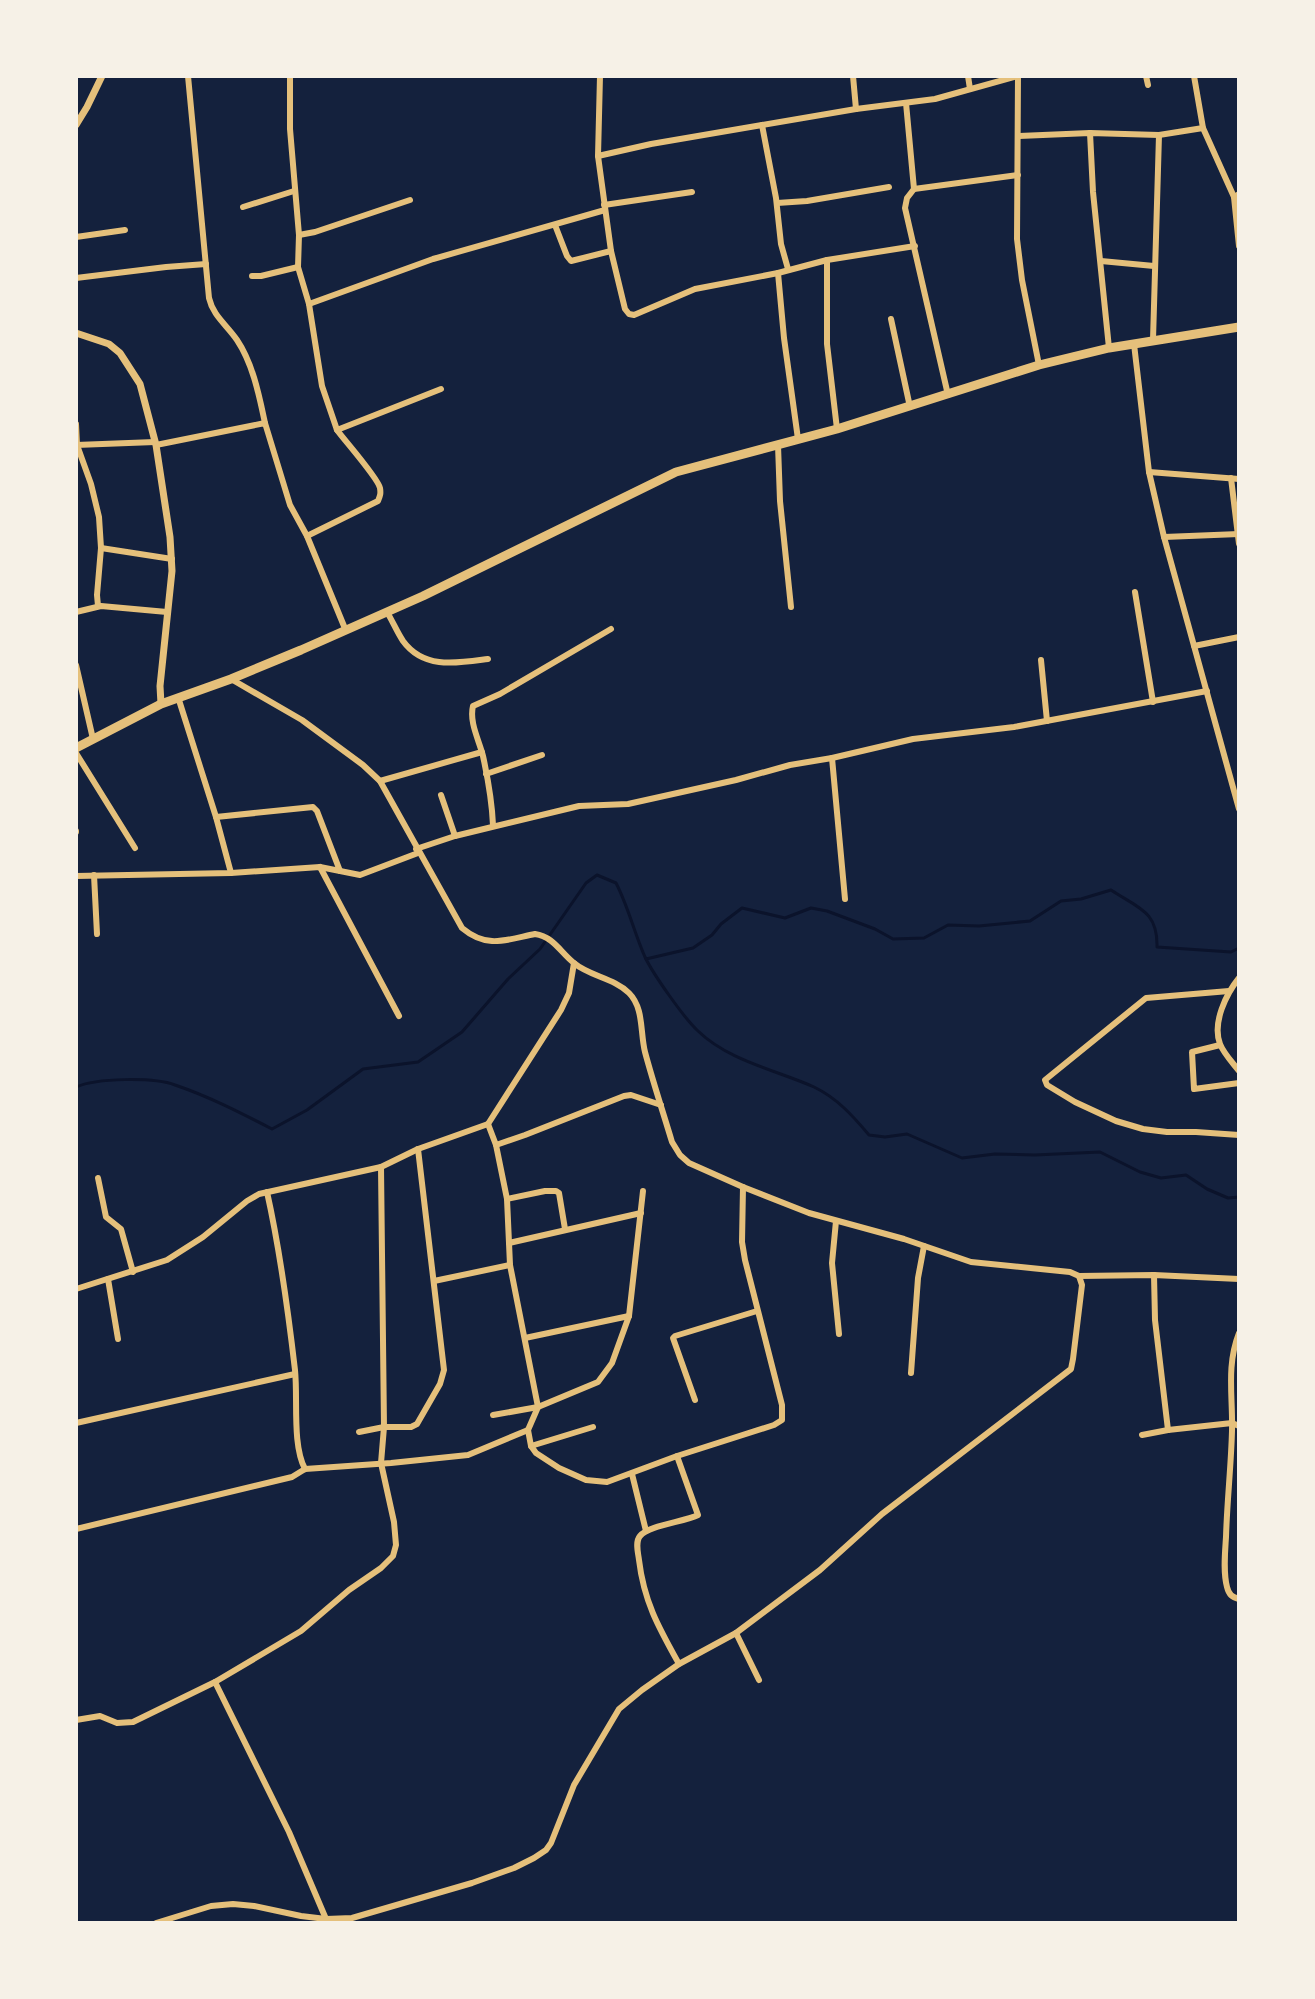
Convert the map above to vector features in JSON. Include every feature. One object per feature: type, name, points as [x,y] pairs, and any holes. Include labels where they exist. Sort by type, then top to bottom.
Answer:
[{"type":"main road","points":[[76,751],[161,704],[231,679],[346,631],[676,472],[837,429],[1039,365],[1109,348],[1239,327]]},
{"type":"street","points":[[76,125],[102,76]]},
{"type":"street","points":[[188,76],[210,305],[243,351],[259,393],[290,505],[307,536],[346,631]]},
{"type":"street","points":[[290,76],[298,267],[309,304],[322,386],[337,430],[375,478],[380,489],[378,501],[307,536]]},
{"type":"street","points":[[600,76],[598,156],[604,208],[625,309],[631,315],[695,289],[827,260],[915,246]]},
{"type":"street","points":[[853,76],[856,109]]},
{"type":"street","points":[[968,76],[970,89]]},
{"type":"street","points":[[598,156],[856,109],[935,99],[1018,76],[1017,239],[1039,365]]},
{"type":"street","points":[[1146,76],[1148,85]]},
{"type":"street","points":[[1194,76],[1203,128],[1236,196],[1239,246]]},
{"type":"street","points":[[906,103],[914,189],[907,198],[905,208],[948,395]]},
{"type":"street","points":[[762,125],[777,203],[781,244],[788,269]]},
{"type":"street","points":[[1019,136],[1090,133],[1159,135],[1203,128]]},
{"type":"street","points":[[1090,133],[1109,348]]},
{"type":"street","points":[[1153,340],[1159,135]]},
{"type":"street","points":[[914,189],[1018,175]]},
{"type":"street","points":[[777,203],[889,187]]},
{"type":"street","points":[[243,207],[294,191]]},
{"type":"street","points":[[309,304],[433,259],[604,208],[692,192]]},
{"type":"street","points":[[299,235],[410,200]]},
{"type":"street","points":[[555,225],[571,261],[611,251]]},
{"type":"street","points":[[76,237],[125,230]]},
{"type":"street","points":[[827,260],[827,344],[837,429]]},
{"type":"street","points":[[1101,261],[1154,266]]},
{"type":"street","points":[[76,278],[206,264]]},
{"type":"street","points":[[252,276],[298,267]]},
{"type":"street","points":[[778,273],[798,439]]},
{"type":"street","points":[[891,319],[910,407]]},
{"type":"street","points":[[76,333],[118,350],[140,384],[156,444],[172,559],[161,704]]},
{"type":"street","points":[[1134,344],[1149,472],[1239,809]]},
{"type":"street","points":[[337,430],[441,389]]},
{"type":"street","points":[[76,445],[156,444],[265,423]]},
{"type":"street","points":[[76,424],[76,445],[95,495],[99,517],[98,606]]},
{"type":"street","points":[[778,445],[780,501],[791,607]]},
{"type":"street","points":[[1149,472],[1235,479],[1239,544]]},
{"type":"street","points":[[1164,537],[1238,534]]},
{"type":"street","points":[[101,548],[172,559]]},
{"type":"street","points":[[1135,592],[1153,702]]},
{"type":"street","points":[[76,612],[98,606],[167,612]]},
{"type":"street","points":[[387,612],[405,643],[419,657],[440,662],[488,659]]},
{"type":"street","points":[[493,825],[493,805],[471,716],[473,706],[500,694],[611,629]]},
{"type":"street","points":[[1194,646],[1239,637]]},
{"type":"street","points":[[1041,660],[1047,721]]},
{"type":"street","points":[[76,665],[93,739]]},
{"type":"street","points":[[231,679],[302,720],[380,781],[417,851],[466,932],[491,942],[541,935],[559,946],[574,963],[625,989],[640,1014],[644,1046],[672,1142],[689,1163],[743,1187],[836,1221],[904,1239],[971,1262],[1064,1271],[1079,1276],[1154,1275],[1239,1279]]},
{"type":"street","points":[[76,876],[231,873],[320,867],[360,875],[455,836],[579,806],[628,804],[913,739],[1014,727],[1207,691]]},
{"type":"street","points":[[178,697],[231,873]]},
{"type":"street","points":[[76,751],[135,848]]},
{"type":"street","points":[[380,781],[482,752]]},
{"type":"street","points":[[486,774],[542,755]]},
{"type":"street","points":[[832,758],[845,899]]},
{"type":"street","points":[[441,795],[455,836]]},
{"type":"street","points":[[216,817],[313,807],[340,871]]},
{"type":"street","points":[[320,867],[399,1016]]},
{"type":"street","points":[[94,875],[97,934]]},
{"type":"street","points":[[76,1289],[167,1260],[203,1237],[247,1201],[267,1192],[381,1167],[418,1149],[488,1124],[561,1010],[569,993],[574,963]]},
{"type":"street","points":[[1239,978],[1229,991],[1217,1031],[1220,1045],[1239,1071]]},
{"type":"street","points":[[1229,991],[1146,998],[1045,1080],[1047,1085],[1075,1102],[1116,1121],[1143,1129],[1239,1135]]},
{"type":"street","points":[[1220,1045],[1192,1052],[1194,1089],[1239,1083]]},
{"type":"street","points":[[496,1145],[620,1097],[631,1095],[661,1105]]},
{"type":"street","points":[[488,1124],[496,1145],[507,1199],[510,1265],[538,1407],[528,1430],[531,1446],[536,1453],[559,1468],[592,1482],[607,1482],[632,1474],[782,1420],[782,1405],[742,1242],[743,1187]]},
{"type":"street","points":[[359,1432],[384,1427],[411,1427],[420,1422],[443,1376],[418,1149]]},
{"type":"street","points":[[76,1720],[100,1716],[117,1723],[133,1722],[215,1682],[301,1631],[393,1556],[396,1545],[394,1522],[381,1463],[384,1427],[381,1167]]},
{"type":"street","points":[[98,1178],[106,1217],[121,1229],[133,1272]]},
{"type":"street","points":[[507,1199],[556,1191],[559,1193],[565,1229]]},
{"type":"street","points":[[493,1415],[538,1407],[598,1382],[612,1363],[629,1316],[643,1191]]},
{"type":"street","points":[[267,1192],[278,1242],[295,1374],[299,1455],[305,1469]]},
{"type":"street","points":[[509,1243],[641,1213]]},
{"type":"street","points":[[836,1221],[832,1263],[839,1334]]},
{"type":"street","points":[[911,1373],[918,1278],[924,1246]]},
{"type":"street","points":[[434,1281],[510,1265]]},
{"type":"street","points":[[1154,1275],[1155,1320],[1168,1430]]},
{"type":"street","points":[[156,1923],[211,1906],[233,1904],[326,1919],[352,1918],[435,1895],[514,1868],[542,1853],[554,1837],[574,1785],[619,1709],[679,1664],[736,1633],[820,1570],[882,1514],[1071,1369],[1082,1285],[1079,1276]]},
{"type":"street","points":[[108,1279],[118,1339]]},
{"type":"street","points":[[695,1400],[673,1338],[757,1311]]},
{"type":"street","points":[[525,1338],[629,1316]]},
{"type":"street","points":[[1239,1333],[1231,1363],[1235,1381],[1236,1424],[1226,1518],[1226,1577],[1229,1593],[1239,1599]]},
{"type":"street","points":[[76,1423],[295,1374]]},
{"type":"street","points":[[1142,1435],[1236,1424]]},
{"type":"street","points":[[531,1446],[593,1427]]},
{"type":"street","points":[[76,1529],[292,1477],[305,1469],[465,1455],[528,1430]]},
{"type":"street","points":[[677,1456],[698,1515],[646,1531],[637,1540],[641,1578],[649,1606],[679,1664]]},
{"type":"street","points":[[632,1474],[646,1531]]},
{"type":"street","points":[[736,1633],[759,1680]]},
{"type":"street","points":[[215,1682],[289,1832],[326,1919]]},
{"type":"waterway","points":[[76,1087],[111,1080],[166,1082],[272,1129],[307,1110],[363,1069],[418,1062],[462,1032],[508,979],[540,949],[586,883],[597,875],[616,883],[649,965],[698,1031],[738,1057],[822,1091],[844,1108],[869,1135],[885,1137],[907,1134],[962,1158],[995,1154],[1100,1152],[1140,1172],[1161,1178],[1186,1175],[1228,1198],[1239,1197]]},
{"type":"waterway","points":[[646,959],[693,948],[742,908],[785,918],[811,908],[875,929],[893,939],[924,938],[948,925],[979,926],[1030,921],[1061,901],[1111,890],[1138,906],[1150,918],[1157,947],[1231,952],[1239,948]]}]
